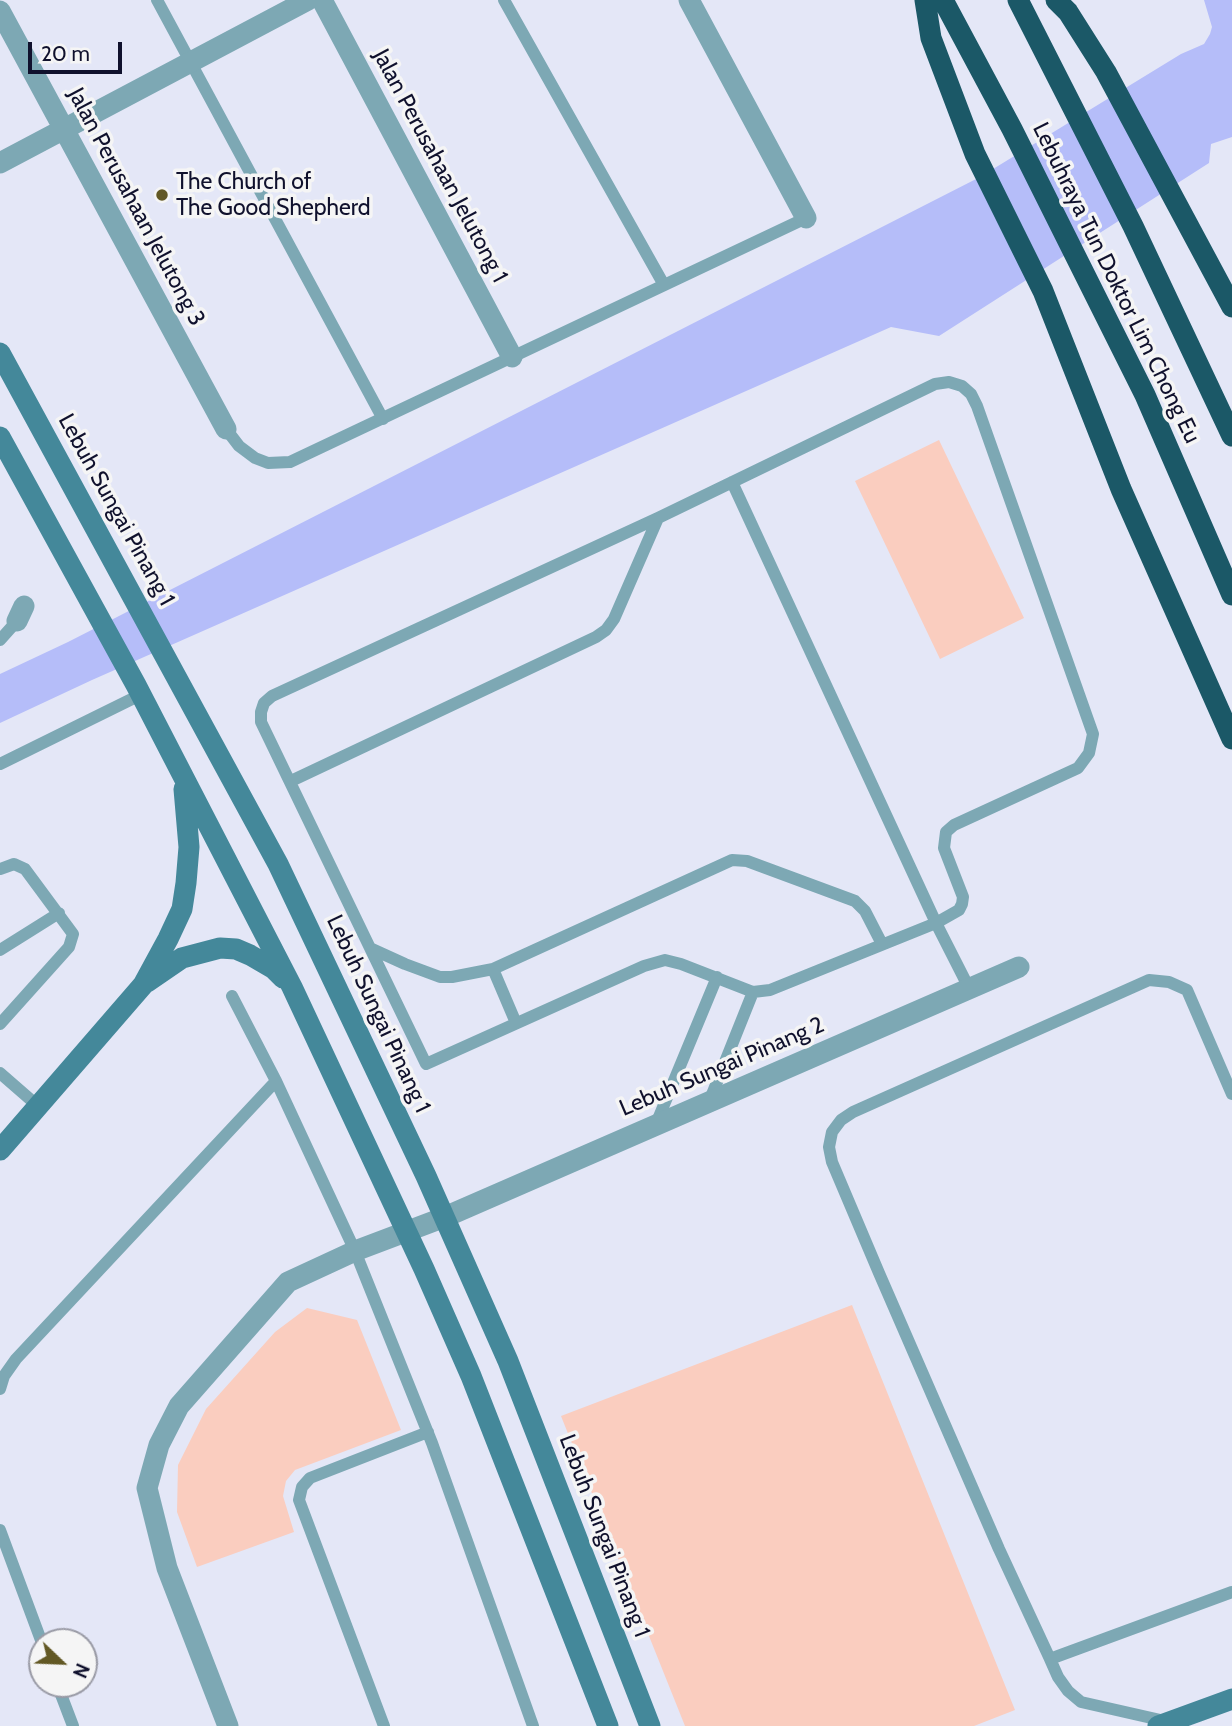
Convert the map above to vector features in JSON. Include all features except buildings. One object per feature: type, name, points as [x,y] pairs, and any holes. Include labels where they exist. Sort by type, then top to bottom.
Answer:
[{"type":"highway","points":[[925,0],[931,38],[975,154],[1043,291],[1121,489],[1232,738]]},
{"type":"highway","name":"Lebuhraya Tun Doktor Lim Chong Eu","points":[[943,0],[1012,129],[1145,395],[1232,595]]},
{"type":"highway","name":"Lebuhraya Tun Doktor Lim Chong Eu","points":[[1018,0],[1133,226],[1232,436]]},
{"type":"highway","points":[[1056,0],[1068,12],[1106,72],[1232,307]]},
{"type":"street","points":[[0,163],[308,0]]},
{"type":"street","name":"Jalan Perusahaan Jelutong 1","points":[[322,0],[512,357]]},
{"type":"street","points":[[689,0],[806,218]]},
{"type":"street","name":"Jalan Perusahaan Jelutong 3","points":[[0,11],[226,429]]},
{"type":"street","name":"Lebuh Sungai Pinang 1","points":[[0,353],[278,864],[445,1217],[508,1361],[650,1726]]},
{"type":"street","points":[[0,437],[138,690],[292,987],[471,1376],[608,1726]]},
{"type":"street","points":[[0,1150],[143,985],[182,909],[190,847],[183,776]]},
{"type":"street","points":[[143,985],[182,958],[220,948],[236,949],[250,955],[274,969],[292,987]]},
{"type":"street","name":"Lebuh Sungai Pinang 2","points":[[228,1726],[167,1568],[147,1488],[159,1446],[179,1406],[288,1282],[355,1251],[445,1217],[1019,967]]},
{"type":"street","points":[[1163,1724],[1232,1699]]},
{"type":"lane","points":[[157,0],[383,419]]},
{"type":"lane","points":[[504,0],[664,285]]},
{"type":"lane","points":[[226,429],[239,446],[255,458],[268,463],[290,461],[806,218]]},
{"type":"lane","points":[[949,382],[962,386],[971,394],[977,406],[1093,734],[1089,753],[1078,768],[954,825],[946,832],[944,848],[963,897],[959,910],[936,923],[770,990],[753,992],[665,960],[644,966],[426,1064],[261,722],[264,703],[272,696],[658,518],[935,384],[949,382]]},
{"type":"lane","points":[[732,482],[936,923],[970,988]]},
{"type":"lane","points":[[291,781],[606,630],[614,619],[658,518]]},
{"type":"lane","points":[[0,640],[21,613]]},
{"type":"lane","points":[[0,764],[138,690]]},
{"type":"lane","points":[[372,949],[440,977],[493,969],[732,860],[747,861],[856,901],[865,911],[882,944]]},
{"type":"lane","points":[[0,869],[7,865],[20,865],[70,929],[72,941],[0,1024]]},
{"type":"lane","points":[[0,950],[59,913]]},
{"type":"lane","points":[[493,969],[516,1023]]},
{"type":"lane","points":[[656,1124],[717,977]]},
{"type":"lane","points":[[1163,1724],[1082,1702],[1068,1691],[1058,1677],[999,1549],[832,1162],[829,1147],[832,1132],[841,1120],[853,1112],[1149,980],[1169,982],[1187,990],[1232,1094]]},
{"type":"lane","points":[[709,1103],[753,992]]},
{"type":"lane","points":[[232,996],[276,1081],[355,1251],[428,1432],[533,1726]]},
{"type":"lane","points":[[0,1073],[39,1107]]},
{"type":"lane","points":[[0,1389],[4,1376],[16,1359],[276,1081]]},
{"type":"lane","points":[[384,1726],[299,1500],[302,1487],[310,1478],[428,1432]]},
{"type":"lane","points":[[0,1530],[36,1628]]},
{"type":"lane","points":[[1050,1659],[1232,1592]]},
{"type":"lane","points":[[62,1698],[73,1726]]},
{"type":"shaded area","points":[[939,440],[1024,618],[940,659],[855,481]]},
{"type":"shaded area","points":[[852,1305],[1015,1710],[974,1726],[685,1726],[561,1416]]},
{"type":"shaded area","points":[[307,1308],[357,1320],[401,1430],[295,1470],[286,1481],[283,1496],[294,1532],[197,1567],[177,1512],[178,1465],[206,1409],[275,1332]]},
{"type":"water","points":[[1204,0],[1232,0],[1232,137],[1211,144],[1209,163],[939,336],[891,327],[0,723],[0,674],[68,642],[980,177],[1181,54],[1204,44],[1212,27]]},
{"type":"place","name":"The Church of The Good Shepherd","points":[[162,195]]}]
